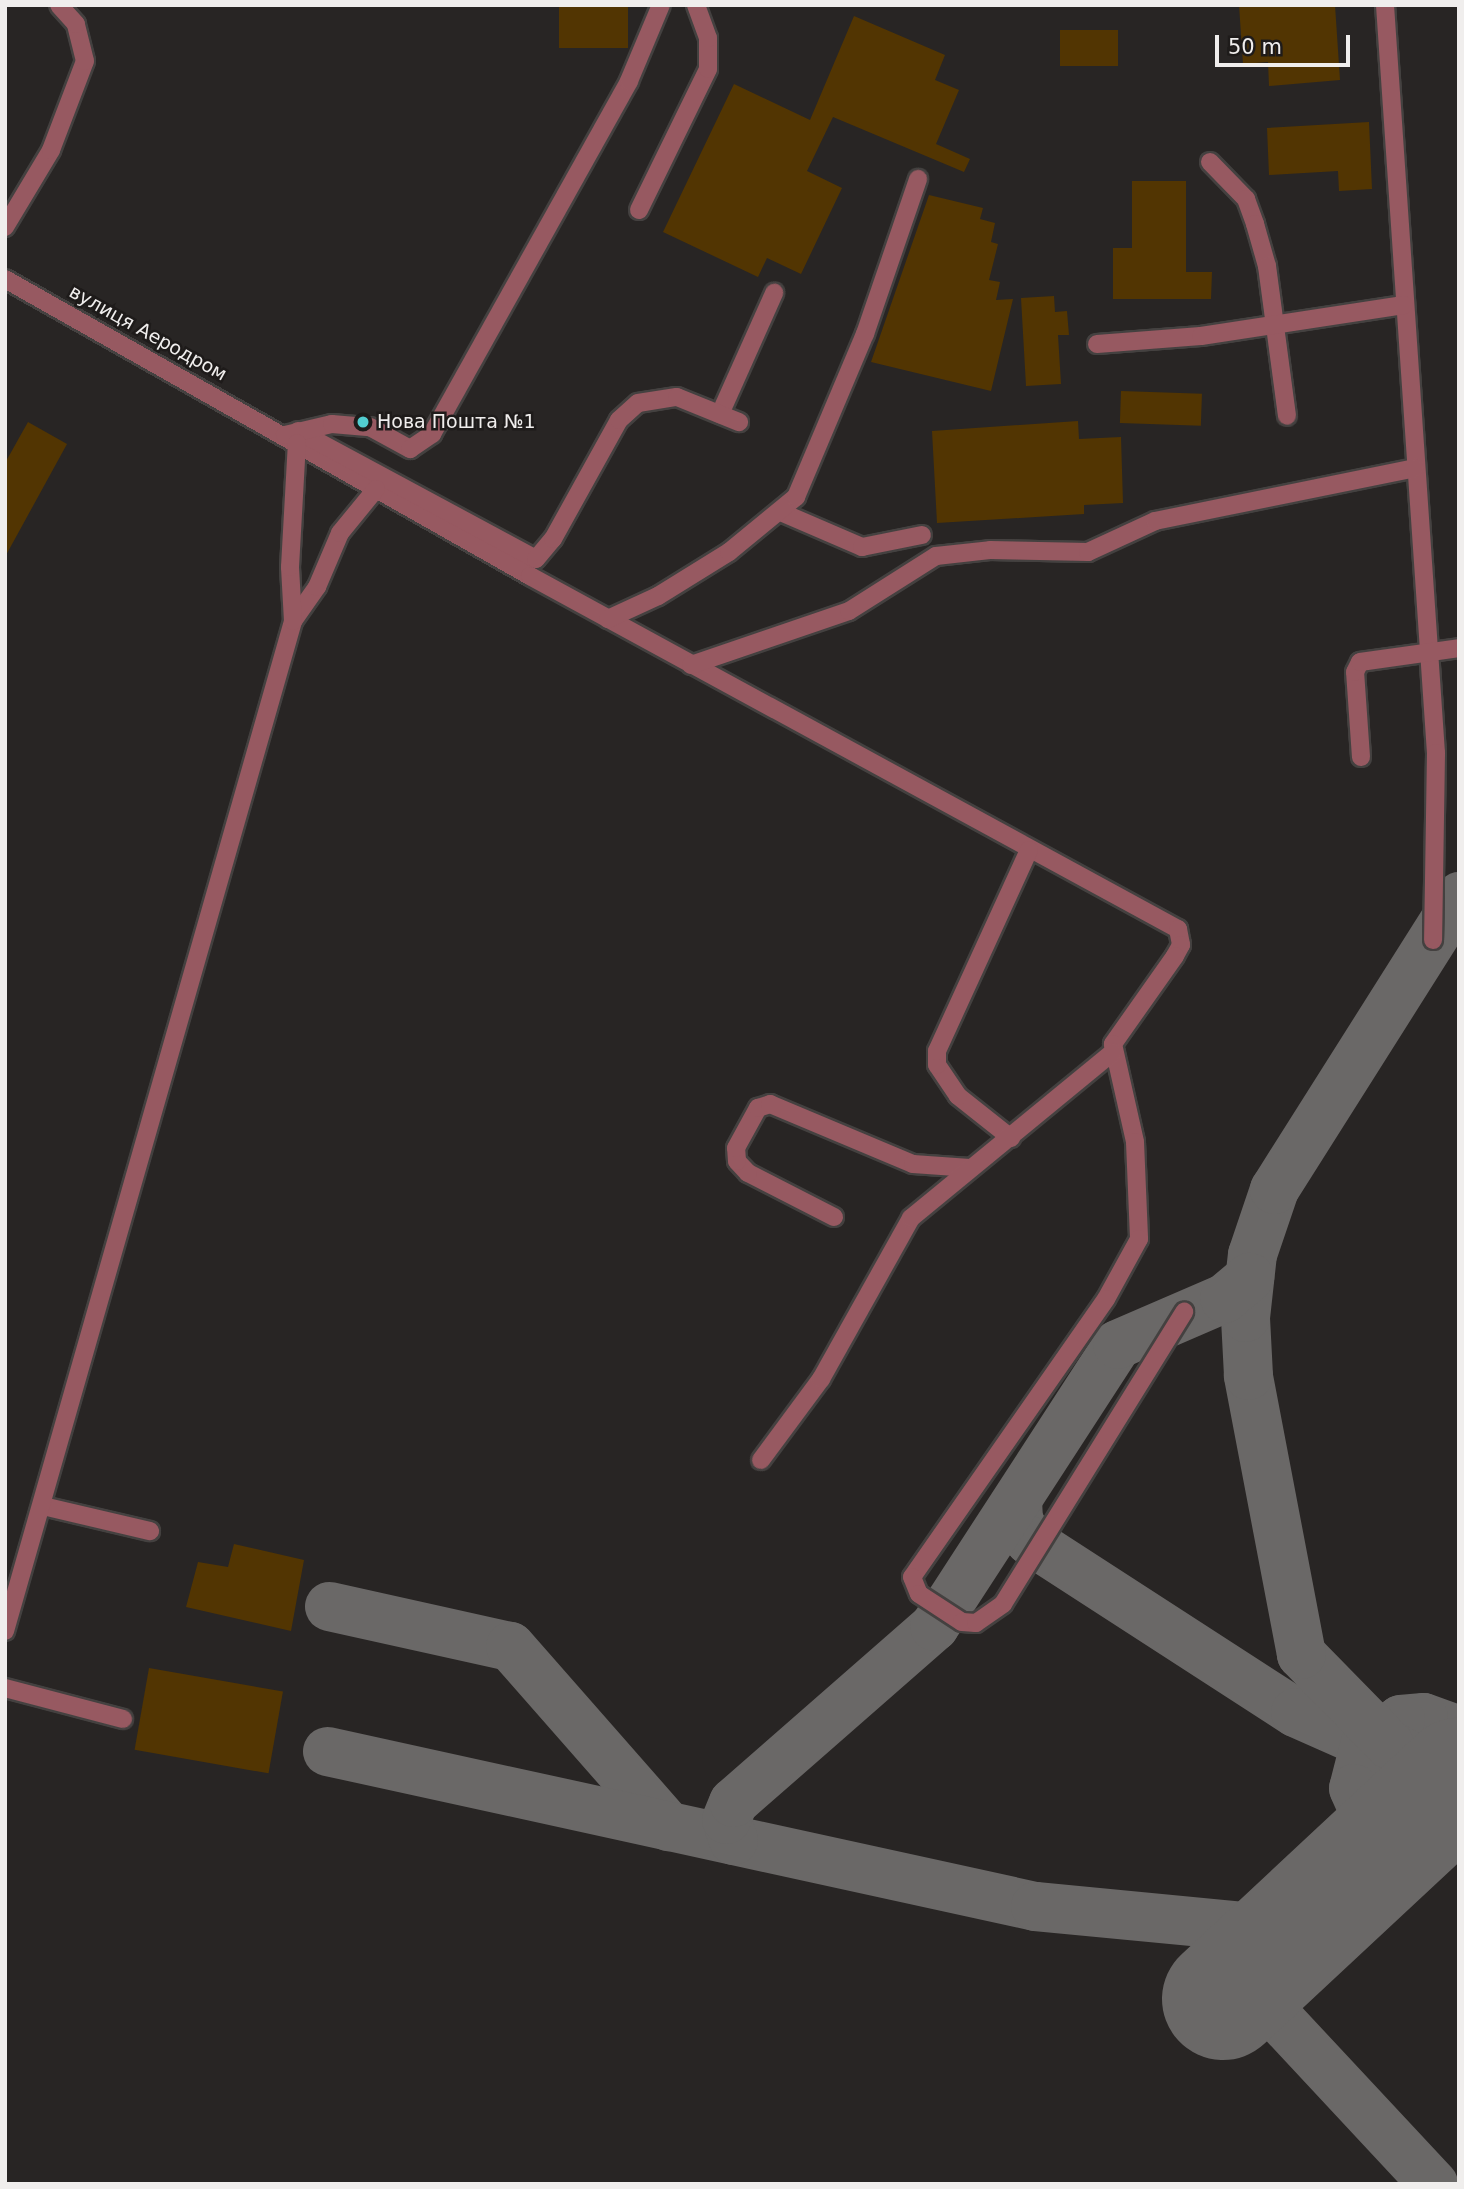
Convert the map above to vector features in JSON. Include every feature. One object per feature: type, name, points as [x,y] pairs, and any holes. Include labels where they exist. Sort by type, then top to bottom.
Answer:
[{"type":"street","points":[[5,227],[51,150],[85,61],[76,24],[59,5]]},
{"type":"street","points":[[288,433],[332,424],[370,427],[410,449],[432,433],[629,81],[661,5]]},
{"type":"street","points":[[639,210],[708,69],[708,38],[696,5]]},
{"type":"street","points":[[1385,5],[1436,753],[1433,940]]},
{"type":"street","points":[[1209,162],[1246,198],[1267,266],[1287,416]]},
{"type":"street","points":[[608,619],[682,583],[783,513],[804,484],[825,437],[918,178]]},
{"type":"street","name":"вулиця Аеродром","points":[[5,279],[288,433]]},
{"type":"street","points":[[720,414],[774,293]]},
{"type":"street","points":[[1097,344],[1275,324],[1404,305]]},
{"type":"street","points":[[288,433],[536,559],[553,539],[619,420],[638,402],[677,397],[739,422]]},
{"type":"street","points":[[288,433],[313,454],[691,665],[1170,924],[1181,936],[1175,956],[1121,1028],[1113,1052],[1012,1138],[970,1168],[911,1218],[821,1378],[761,1460]]},
{"type":"street","points":[[5,1631],[43,1506],[293,621],[288,433]]},
{"type":"street","points":[[691,665],[849,611],[936,556],[990,550],[1088,552],[1154,522],[1415,468]]},
{"type":"street","points":[[293,621],[317,587],[340,533],[376,489]]},
{"type":"street","points":[[783,513],[862,547],[922,535]]},
{"type":"street","points":[[1361,757],[1356,667],[1364,661],[1459,648]]},
{"type":"street","points":[[1012,1138],[958,1096],[937,1065],[937,1051],[1029,850]]},
{"type":"street","points":[[1113,1052],[1135,1142],[1139,1239],[1107,1299],[912,1577],[919,1594],[970,1623],[1003,1604],[1184,1312]]},
{"type":"street","points":[[834,1217],[748,1173],[737,1161],[736,1148],[758,1108],[770,1104],[913,1164],[970,1168]]},
{"type":"street","points":[[43,1506],[150,1531]]},
{"type":"street","points":[[5,1688],[123,1719]]},
{"type":"building","points":[[559,5],[628,5],[628,48],[559,48]]},
{"type":"building","points":[[1239,5],[1335,5],[1340,80],[1269,86],[1268,62],[1243,64]]},
{"type":"building","points":[[854,16],[945,55],[935,80],[959,90],[936,144],[970,159],[964,172],[833,117],[807,171],[842,188],[801,274],[767,258],[758,277],[663,232],[734,84],[810,120]]},
{"type":"building","points":[[1060,30],[1118,30],[1118,66],[1060,66]]},
{"type":"building","points":[[1369,122],[1372,189],[1339,191],[1338,171],[1269,175],[1267,128]]},
{"type":"building","points":[[1132,181],[1186,181],[1186,272],[1212,272],[1211,299],[1113,299],[1113,248],[1132,248]]},
{"type":"building","points":[[929,195],[983,208],[980,219],[995,223],[991,242],[998,244],[989,280],[1000,282],[996,300],[1013,299],[991,391],[871,362]]},
{"type":"building","points":[[1054,296],[1055,312],[1067,311],[1069,335],[1058,335],[1061,384],[1026,386],[1021,298]]},
{"type":"building","points":[[1121,391],[1202,394],[1201,426],[1120,423]]},
{"type":"building","points":[[1078,421],[1079,439],[1121,437],[1123,503],[1084,505],[1084,514],[937,523],[932,431]]},
{"type":"building","points":[[28,422],[67,444],[5,557],[5,463]]},
{"type":"building","points":[[234,1544],[304,1560],[291,1631],[186,1607],[198,1562],[228,1567]]},
{"type":"building","points":[[149,1668],[283,1692],[269,1773],[135,1750]]},
{"type":"taxiway","points":[[1445,1762],[1410,1756],[1389,1744],[1301,1654],[1248,1375],[1245,1317],[1252,1254],[1274,1189],[1459,896]]},
{"type":"taxiway","points":[[733,1840],[726,1819],[733,1802],[934,1626],[1117,1344],[1224,1298],[1249,1277]]},
{"type":"taxiway","points":[[1017,1500],[1018,1520],[1029,1540],[1295,1712],[1376,1748]]},
{"type":"taxiway","points":[[329,1606],[510,1646],[668,1826]]},
{"type":"taxiway","points":[[1459,1730],[1423,1717],[1400,1719],[1364,1745],[1353,1788],[1371,1828],[1392,1842],[1429,1846],[1459,1832]]},
{"type":"taxiway","points":[[327,1751],[1035,1906],[1263,1928],[1301,1926]]},
{"type":"taxiway","points":[[1243,1980],[1433,2184]]},
{"type":"runway","points":[[1223,1999],[1459,1779]]},
{"type":"place","name":"Нова Пошта №1","points":[[363,422]]}]
